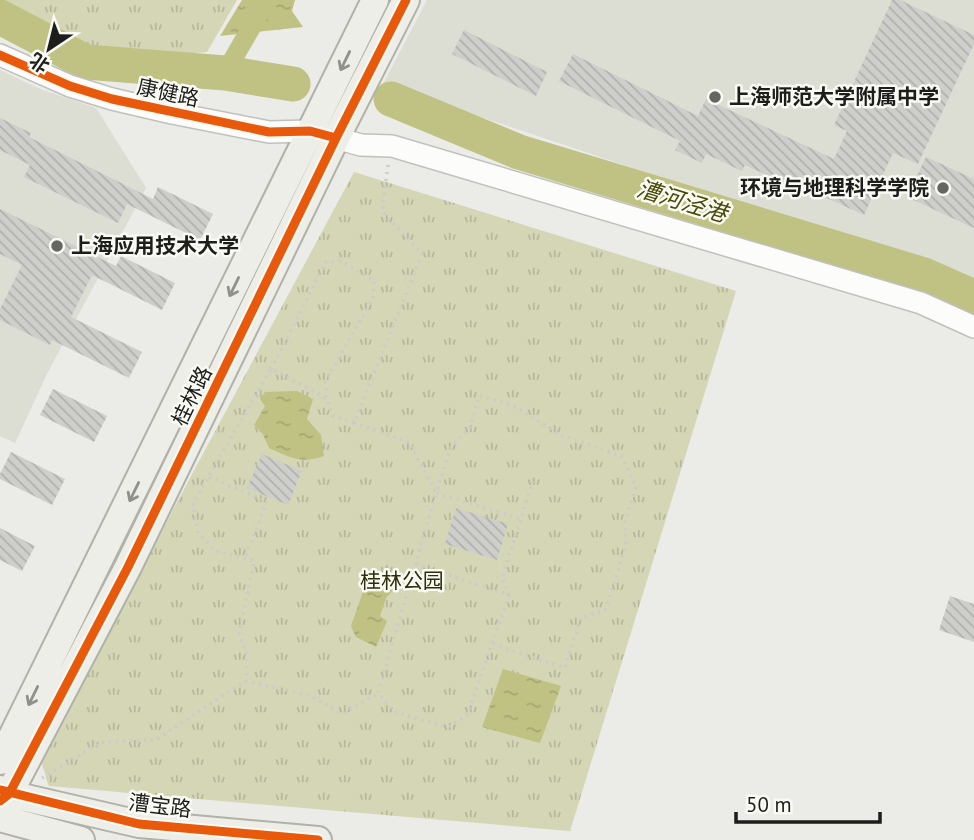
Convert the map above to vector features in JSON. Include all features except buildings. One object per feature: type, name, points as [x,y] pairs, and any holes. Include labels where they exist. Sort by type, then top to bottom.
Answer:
[{"type":"main road","name":"桂林路","points":[[3,795],[128,567],[323,134],[375,0]]},
{"type":"main road","name":"桂林路","points":[[0,761],[323,134],[406,0]]},
{"type":"main road","name":"漕宝路","points":[[3,795],[139,824],[318,840]]},
{"type":"main road","points":[[0,818],[81,840]]},
{"type":"street","name":"康健路","points":[[0,55],[70,86],[111,99],[269,132],[323,134],[361,145],[393,146],[921,303],[974,327]]},
{"type":"path","points":[[354,423],[422,254],[382,211],[393,146]]},
{"type":"path","points":[[246,681],[247,654],[239,633],[254,561],[214,550],[198,532],[193,503],[271,369],[326,262],[341,261],[373,281],[373,299],[326,381],[326,398],[333,416],[409,442],[436,492],[521,519]]},
{"type":"path","points":[[271,369],[326,398]]},
{"type":"path","points":[[41,779],[101,743],[156,740],[246,681],[309,695],[343,714],[378,693],[450,449],[470,427],[479,396],[512,405],[561,435],[621,456],[636,486],[625,522],[625,546],[605,610],[581,617],[565,668],[492,644]]},
{"type":"path","points":[[208,477],[267,500],[244,558]]},
{"type":"path","points":[[378,693],[394,712],[448,727],[467,715],[509,595],[502,577],[533,481]]},
{"type":"path","points":[[415,564],[509,595]]},
{"type":"shaded area","name":"上海师范大学附属中学","points":[[427,0],[974,0],[974,283],[383,84]]},
{"type":"shaded area","name":"上海应用技术大学","points":[[0,70],[40,89],[96,108],[146,188],[47,374],[15,443],[0,436]]},
{"type":"green space","points":[[0,0],[237,0],[207,52],[86,62],[0,17]]},
{"type":"green space","name":"桂林公园","points":[[354,172],[736,291],[570,831],[49,786],[40,758]]},
{"type":"water","points":[[242,0],[295,0],[292,11],[303,27],[220,36]]},
{"type":"water","points":[[297,391],[313,399],[307,419],[321,435],[324,456],[302,460],[277,452],[269,448],[263,434],[254,425],[265,406],[260,399],[265,392]]},
{"type":"water","points":[[370,572],[398,585],[386,598],[380,616],[387,621],[376,647],[356,637],[351,626]]},
{"type":"water","points":[[503,669],[561,686],[540,743],[482,727]]},
{"type":"waterway","points":[[225,73],[267,0]]},
{"type":"waterway","name":"漕河泾港","points":[[0,17],[86,62],[225,73],[293,84]]},
{"type":"waterway","name":"漕河泾港","points":[[391,99],[519,152],[924,275],[974,297]]},
{"type":"cycle path","points":[[0,801],[9,794],[128,567],[406,0]]},
{"type":"cycle path","points":[[0,55],[70,86],[112,99],[269,132],[310,131],[336,138]]},
{"type":"cycle path","points":[[1,790],[139,824],[318,840]]},
{"type":"place","name":"上海师范大学附属中学","points":[[715,97]]},
{"type":"place","name":"环境与地理科学学院","points":[[943,188]]},
{"type":"place","name":"上海应用技术大学","points":[[57,246]]}]
